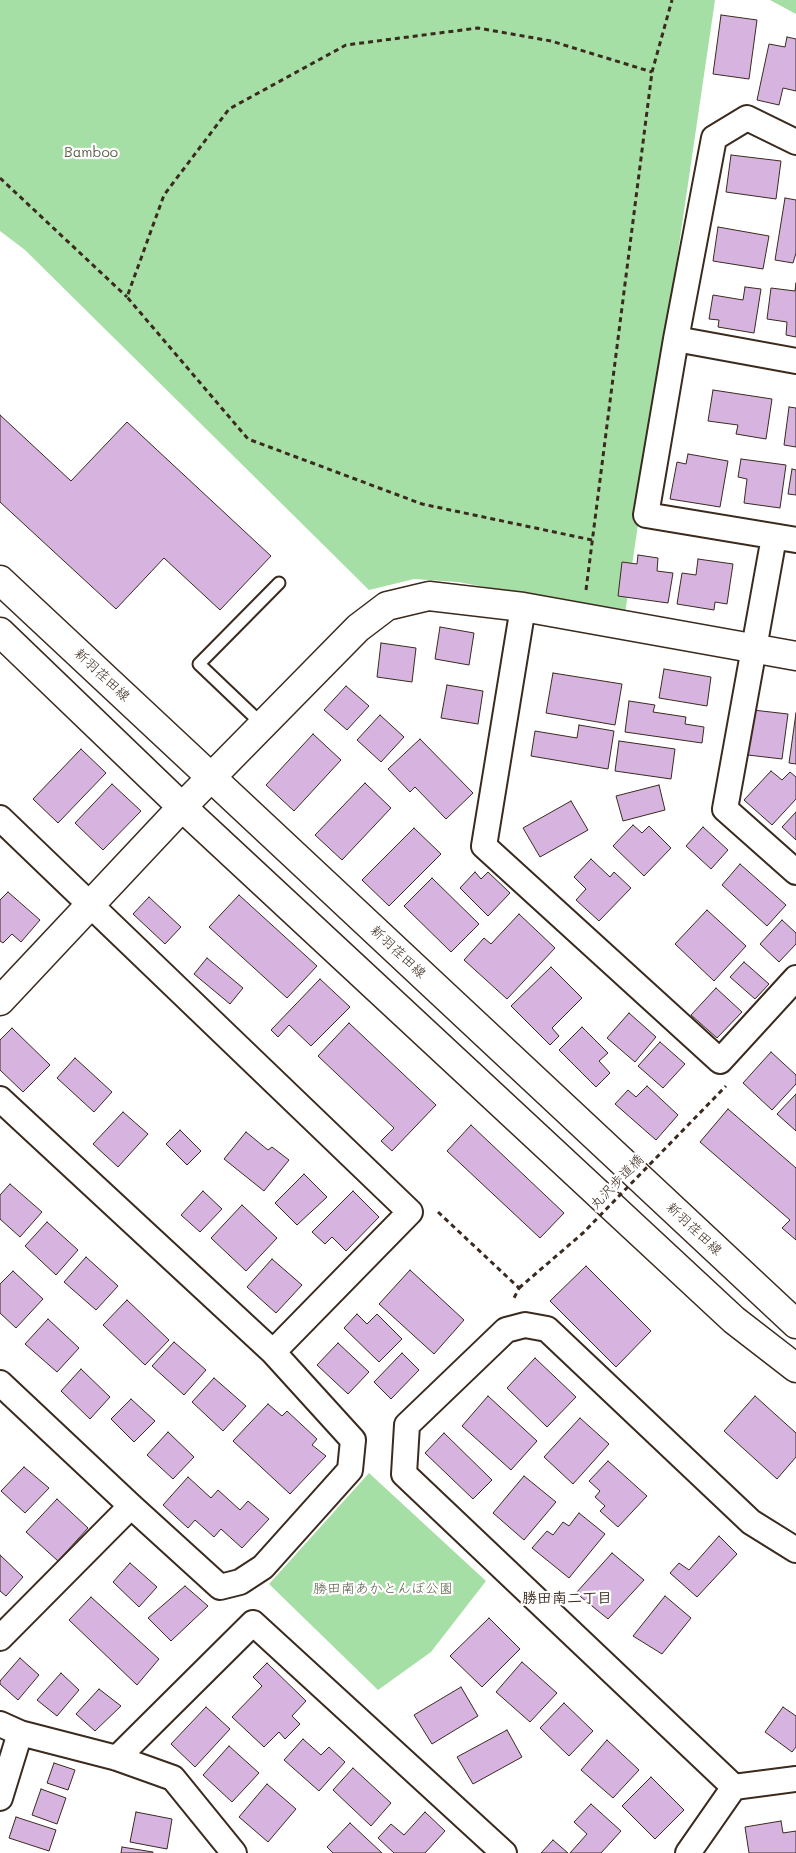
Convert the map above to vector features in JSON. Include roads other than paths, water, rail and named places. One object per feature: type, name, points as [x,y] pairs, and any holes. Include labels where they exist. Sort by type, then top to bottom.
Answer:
[{"type":"street","points":[[796,142],[747,118],[714,138],[676,339],[646,515],[785,538],[754,649],[725,809],[796,872]]},
{"type":"street","points":[[676,339],[796,361]]},
{"type":"street","name":"新羽荏田線","points":[[0,580],[796,1324]]},
{"type":"street","points":[[0,1001],[182,807],[358,628],[387,606],[429,596],[523,607],[796,656]]},
{"type":"street","points":[[523,607],[484,846],[720,1061],[796,978]]},
{"type":"street","points":[[0,632],[182,807],[734,1320],[796,1368]]},
{"type":"street","points":[[0,818],[410,1212],[273,1352]]},
{"type":"street","points":[[0,1099],[273,1352],[353,1440],[350,1470],[263,1567],[240,1582],[220,1587],[0,1383]]},
{"type":"street","points":[[734,1787],[404,1474],[407,1425],[506,1330],[525,1324],[547,1328],[751,1522],[796,1550]]},
{"type":"street","points":[[0,1639],[131,1506]]},
{"type":"street","points":[[117,1758],[253,1623],[495,1851]]},
{"type":"street","points":[[0,1798],[10,1728],[117,1758],[173,1778],[234,1853]]},
{"type":"street","points":[[688,1853],[734,1787],[796,1779]]},
{"type":"lane","points":[[263,725],[199,664],[279,583]]},
{"type":"district","name":"勝田南二丁目","points":[[567,1598]]},
{"type":"park label","name":"Bamboo","points":[[91,153]]},
{"type":"park label","name":"勝田南あかとんぼ公園","points":[[383,1589]]}]
